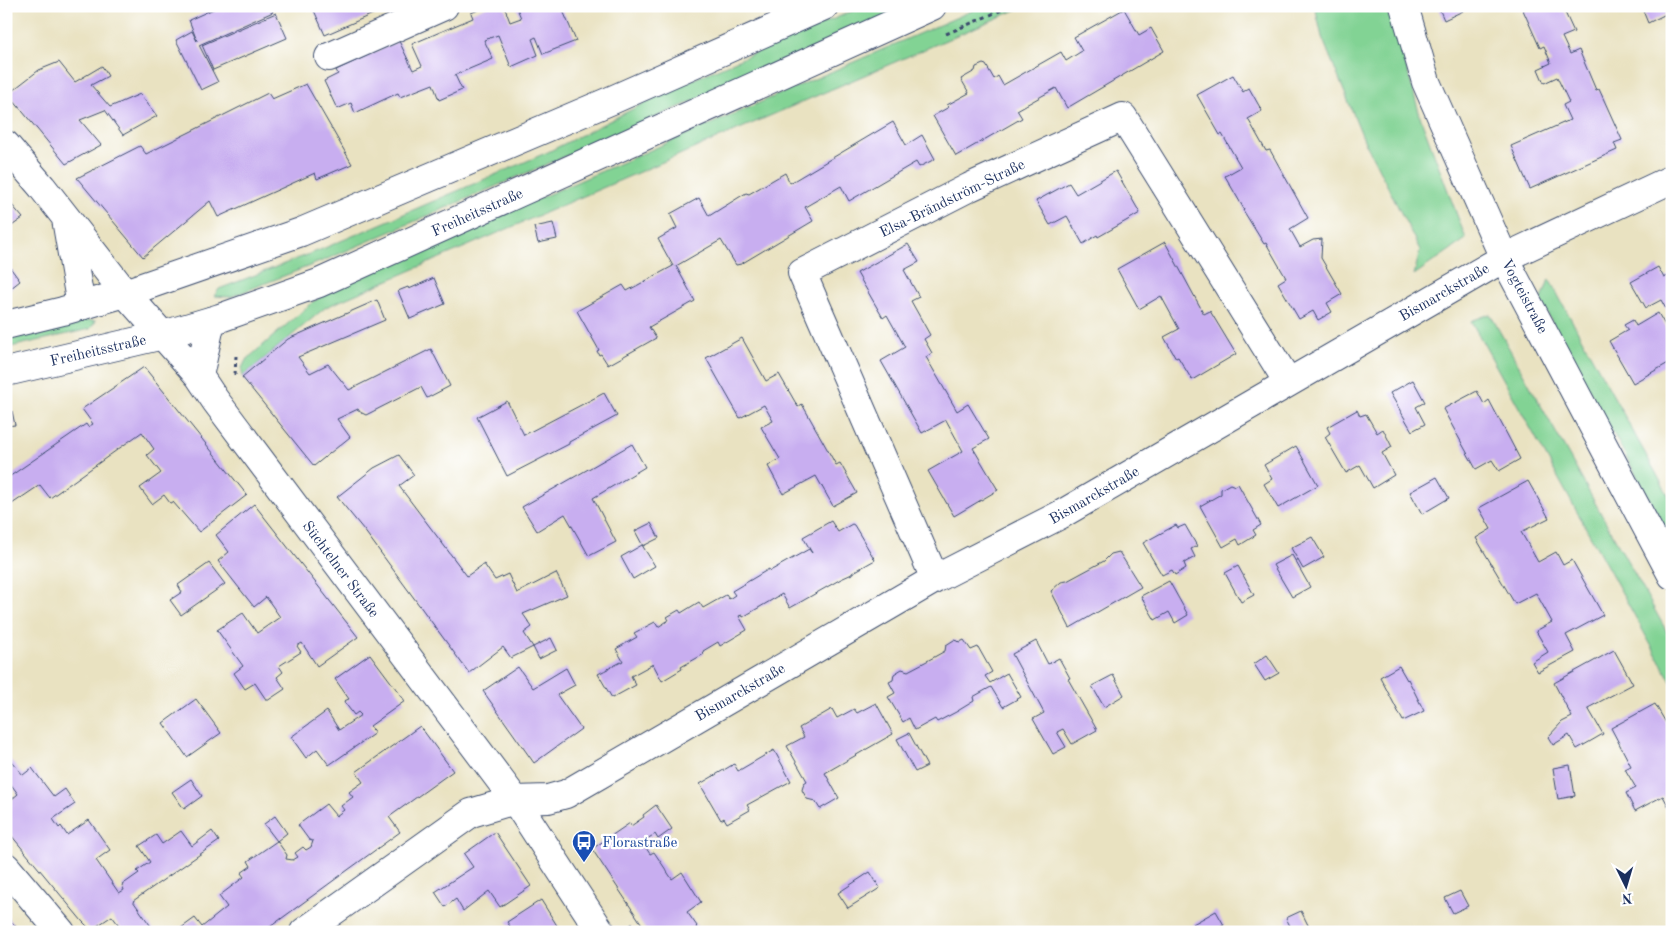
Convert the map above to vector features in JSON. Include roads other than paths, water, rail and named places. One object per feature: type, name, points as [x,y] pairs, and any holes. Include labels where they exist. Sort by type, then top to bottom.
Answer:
[{"type":"street","points":[[329,57],[444,6]]},
{"type":"street","points":[[6,325],[125,293],[301,232],[612,100],[824,6]]},
{"type":"street","name":"Freiheitsstraße","points":[[6,372],[163,335],[319,283],[932,6]]},
{"type":"street","name":"Vogteistraße","points":[[1404,6],[1426,82],[1504,258],[1672,575]]},
{"type":"street","name":"Elsa-Brändström-Straße","points":[[935,578],[802,273],[970,186],[1123,117],[1288,382]]},
{"type":"street","name":"Süchtelner Straße","points":[[6,145],[125,293],[199,376],[214,400],[515,800],[601,932]]},
{"type":"street","name":"Bismarckstraße","points":[[515,800],[548,799],[566,794],[935,578],[1060,515],[1504,258],[1672,179]]},
{"type":"street","name":"Süchtelner Straße","points":[[66,218],[81,306]]},
{"type":"street","points":[[199,376],[212,320]]},
{"type":"street","points":[[304,932],[471,813],[515,800]]},
{"type":"street","points":[[6,866],[61,932]]},
{"type":"place","name":"Florastraße","points":[[584,863]]}]
